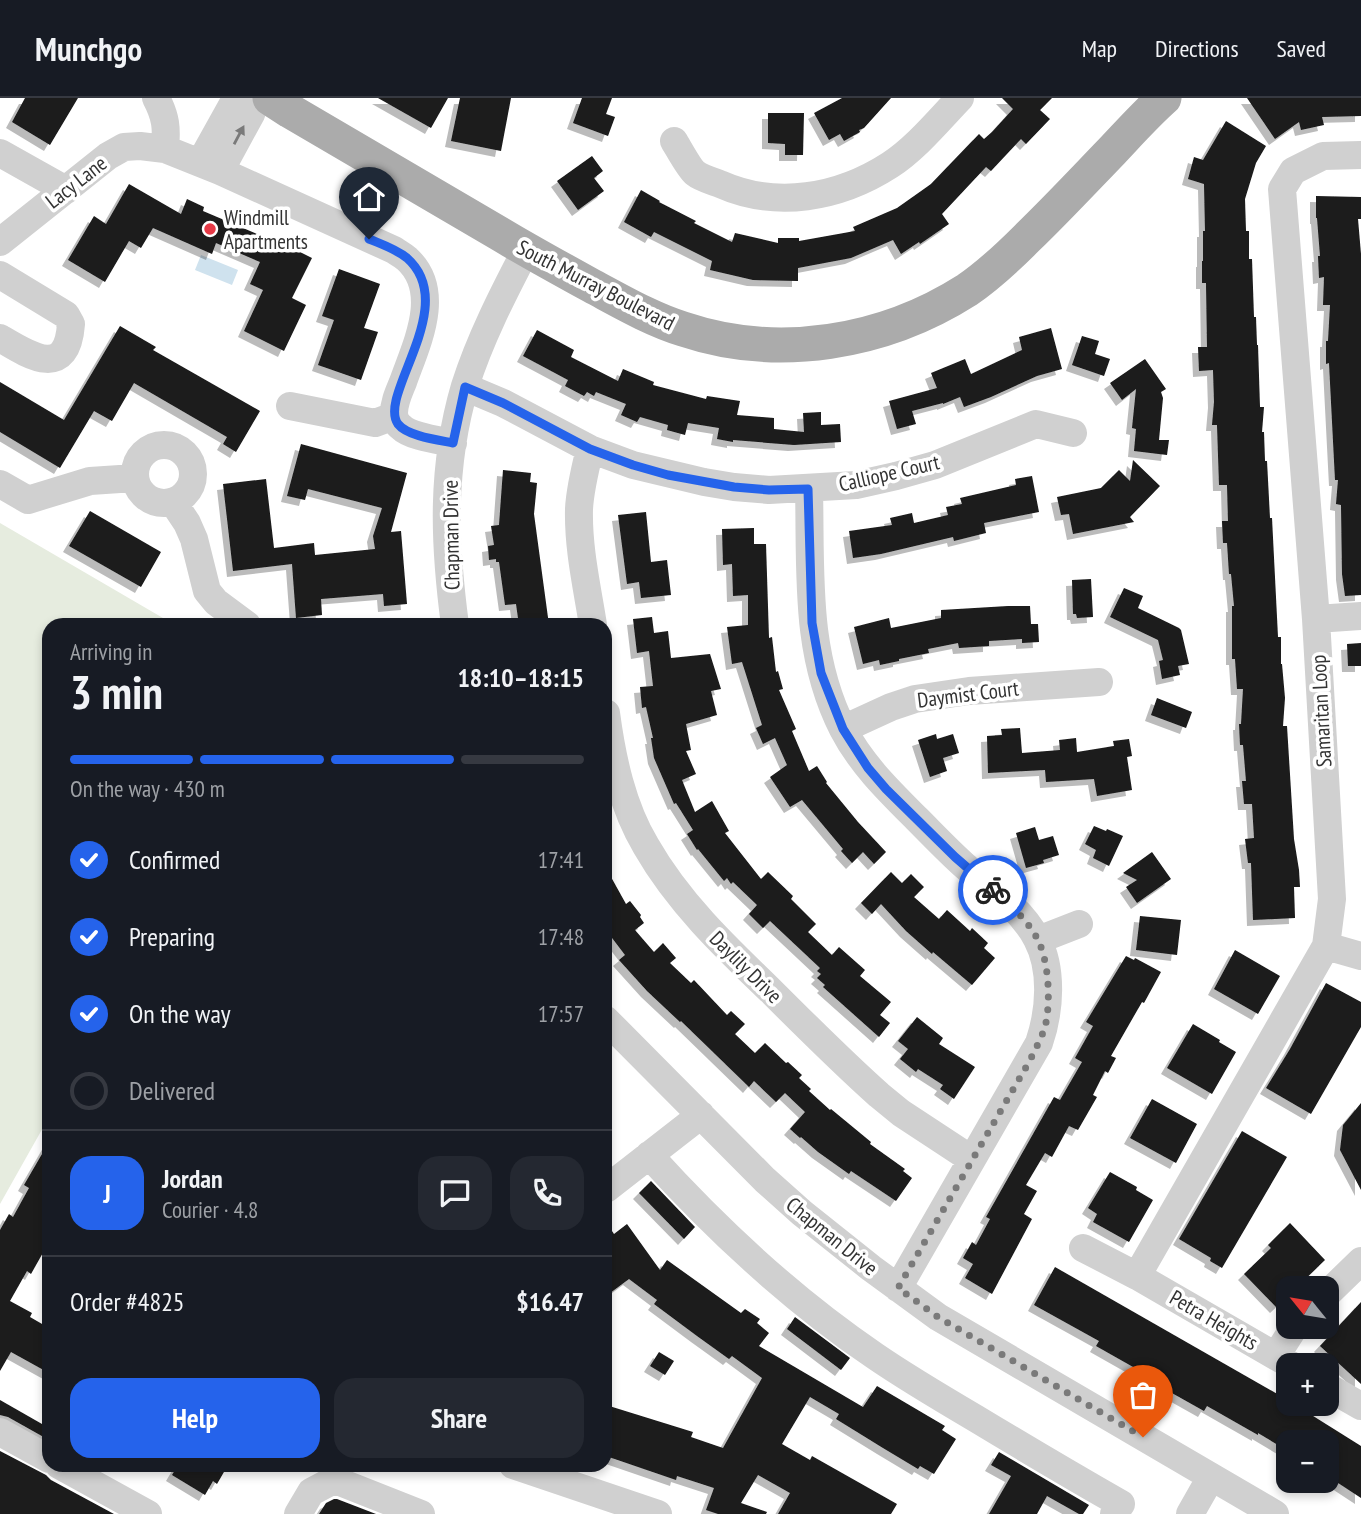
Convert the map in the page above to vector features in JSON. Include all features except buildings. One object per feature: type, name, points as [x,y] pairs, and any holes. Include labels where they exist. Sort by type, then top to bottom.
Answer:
[{"type":"main road","name":"South Murray Boulevard","points":[[270,98],[526,250],[656,319],[683,330],[720,339],[788,345],[860,337],[936,309],[1004,261],[1164,98]]},
{"type":"street","points":[[156,98],[163,111],[167,130],[165,149]]},
{"type":"street","points":[[210,167],[234,102],[243,98]]},
{"type":"street","points":[[210,167],[251,114],[257,98]]},
{"type":"street","points":[[674,141],[695,173],[724,186],[752,195],[782,198],[811,196],[866,180],[893,164],[960,98]]},
{"type":"street","name":"Lacy Lane","points":[[6,229],[65,190],[108,156],[124,147],[140,146],[165,149],[210,167],[394,250],[407,258],[415,269],[425,298],[417,344],[395,402],[394,416]]},
{"type":"street","points":[[0,153],[65,190]]},
{"type":"street","name":"Samaritan Loop","points":[[1137,1276],[1326,946],[1332,899],[1316,619],[1282,189],[1293,171],[1323,156],[1361,155]]},
{"type":"street","name":"Chapman Drive","points":[[454,618],[446,535],[446,498],[453,443],[465,387],[479,348],[502,295],[526,250]]},
{"type":"street","points":[[0,275],[66,315],[71,324],[71,336],[62,352],[46,359],[28,355],[0,338]]},
{"type":"street","name":"Calliope Court","points":[[465,387],[503,403],[590,449],[633,465],[704,482],[769,490],[856,485],[896,476],[935,466],[1036,424],[1073,433]]},
{"type":"street","points":[[290,406],[375,423],[394,416],[407,432],[453,443]]},
{"type":"street","points":[[164,445],[184,453],[192,466],[193,482],[186,495],[173,502],[159,503],[147,498],[142,494],[135,478],[136,467],[142,456],[164,445]]},
{"type":"street","points":[[590,449],[579,506],[579,527],[592,618]]},
{"type":"street","points":[[0,484],[28,500],[90,481],[135,478]]},
{"type":"street","points":[[808,489],[812,623],[821,673],[843,729],[868,768],[886,789],[1018,914],[1038,940],[1047,974],[1048,1006],[1040,1043],[898,1288]]},
{"type":"street","points":[[173,502],[194,539],[208,591],[221,607],[237,618]]},
{"type":"street","points":[[1316,619],[1361,617]]},
{"type":"street","name":"Daymist Court","points":[[843,729],[915,699],[970,691],[1099,682]]},
{"type":"street","name":"Daylily Drive","points":[[612,748],[616,771],[644,844],[687,905],[720,942],[879,1095],[918,1125],[971,1159]]},
{"type":"street","points":[[1038,940],[1079,924]]},
{"type":"street","points":[[1326,946],[1361,956]]},
{"type":"street","name":"Chapman Drive","points":[[612,1026],[765,1180],[870,1268],[938,1317],[1275,1514]]},
{"type":"street","points":[[612,1184],[701,1115]]},
{"type":"street","points":[[649,1155],[743,1252],[837,1329],[916,1383],[1121,1504],[1114,1514]]},
{"type":"street","name":"Petra Heights","points":[[1083,1248],[1276,1356]]},
{"type":"street","points":[[1339,1283],[1361,1262]]},
{"type":"street","points":[[1339,1393],[1361,1406]]},
{"type":"street","points":[[0,1432],[42,1455]]},
{"type":"street","points":[[72,1472],[148,1514]]},
{"type":"street","points":[[534,1472],[658,1514]]},
{"type":"street","points":[[1190,1514],[1212,1477]]},
{"type":"street","points":[[298,1514],[311,1492],[330,1482],[340,1482],[421,1514]]},
{"type":"shaded area","points":[[0,523],[163,618],[42,618],[42,1129],[0,1204]]},
{"type":"water","points":[[201,255],[238,270],[232,285],[195,270]]},
{"type":"way so far","points":[[993,890],[1018,914],[1038,940],[1047,974],[1046,1024],[1040,1043],[898,1288],[938,1317],[1143,1437]]},
{"type":"place","name":"Windmill Apartments","points":[[210,229]]},
{"type":"route","points":[[369,239],[407,258],[422,283],[425,298],[422,328],[395,402],[394,416],[407,432],[453,443],[465,387],[503,403],[590,449],[633,465],[668,475],[734,487],[808,489],[812,623],[821,673],[843,729],[855,750],[886,789],[993,890]]}]
